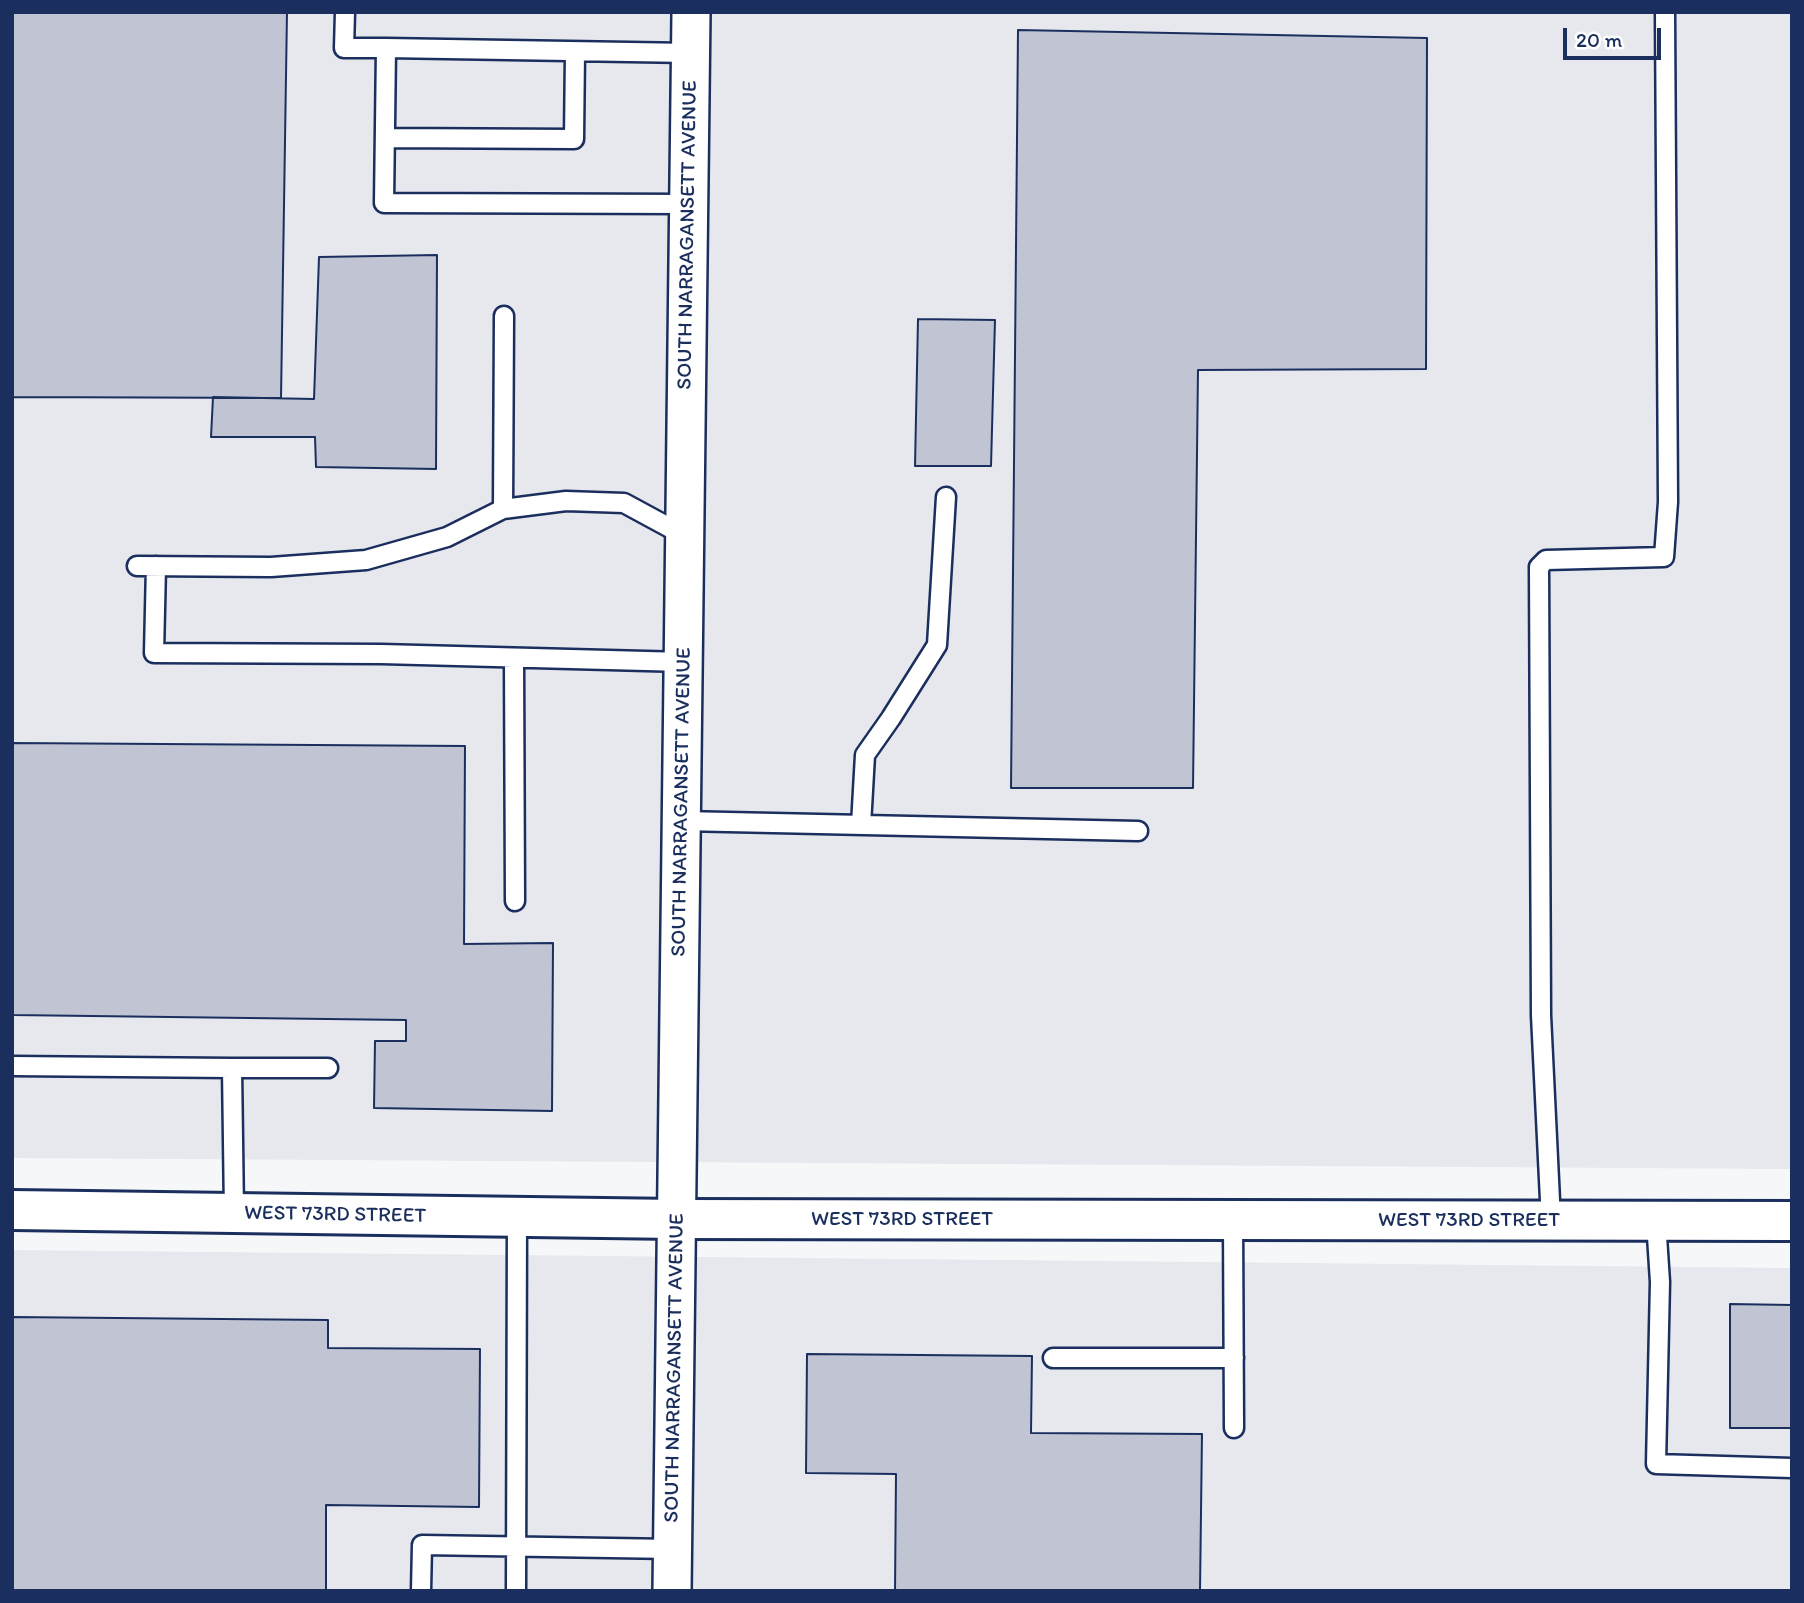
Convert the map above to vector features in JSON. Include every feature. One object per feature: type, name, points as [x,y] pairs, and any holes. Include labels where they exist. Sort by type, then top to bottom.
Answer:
[{"type":"street","name":"SOUTH NARRAGANSETT AVENUE","points":[[672,1591],[691,12]]},
{"type":"street","name":"WEST 73RD STREET","points":[[12,1210],[677,1219],[1792,1221]]},
{"type":"lane","points":[[345,12],[344,48],[690,53]]},
{"type":"lane","points":[[1551,1221],[1541,1015],[1539,567],[1546,560],[1664,557],[1668,502],[1665,12]]},
{"type":"lane","points":[[386,48],[384,203],[688,204]]},
{"type":"lane","points":[[385,138],[574,139],[575,52]]},
{"type":"lane","points":[[503,509],[504,316]]},
{"type":"lane","points":[[862,825],[865,755],[937,646],[946,498]]},
{"type":"lane","points":[[137,566],[271,567],[366,560],[447,537],[503,509],[566,501],[624,503],[685,536]]},
{"type":"lane","points":[[156,566],[153,653],[381,654],[684,662]]},
{"type":"lane","points":[[514,657],[515,901]]},
{"type":"lane","points":[[682,821],[1138,831]]},
{"type":"lane","points":[[12,1066],[328,1068]]},
{"type":"lane","points":[[232,1068],[234,1213]]},
{"type":"lane","points":[[516,1591],[517,1217]]},
{"type":"lane","points":[[1233,1220],[1234,1428]]},
{"type":"lane","points":[[1656,1221],[1660,1282],[1656,1464],[1792,1468]]},
{"type":"lane","points":[[1053,1358],[1234,1358]]},
{"type":"lane","points":[[421,1591],[422,1545],[673,1549]]},
{"type":"shaded area","points":[[12,12],[1792,12],[1792,1169],[12,1158]]},
{"type":"shaded area","points":[[12,1250],[1792,1268],[1792,1591],[12,1591]]},
{"type":"building","points":[[12,12],[287,12],[281,398],[12,397]]},
{"type":"building","points":[[1018,30],[1427,38],[1426,369],[1198,370],[1193,788],[1011,788]]},
{"type":"building","points":[[437,255],[436,469],[316,467],[315,437],[211,437],[213,397],[314,399],[319,257]]},
{"type":"building","points":[[918,319],[995,320],[991,466],[915,466]]},
{"type":"building","points":[[12,743],[465,746],[464,944],[553,943],[552,1111],[374,1108],[375,1041],[406,1041],[406,1020],[12,1015]]},
{"type":"building","points":[[1730,1304],[1792,1305],[1792,1428],[1730,1428]]},
{"type":"building","points":[[12,1317],[328,1320],[328,1348],[480,1349],[479,1507],[326,1505],[326,1591],[12,1591]]},
{"type":"building","points":[[807,1354],[1032,1356],[1031,1433],[1202,1434],[1200,1591],[895,1591],[896,1474],[806,1473]]}]
